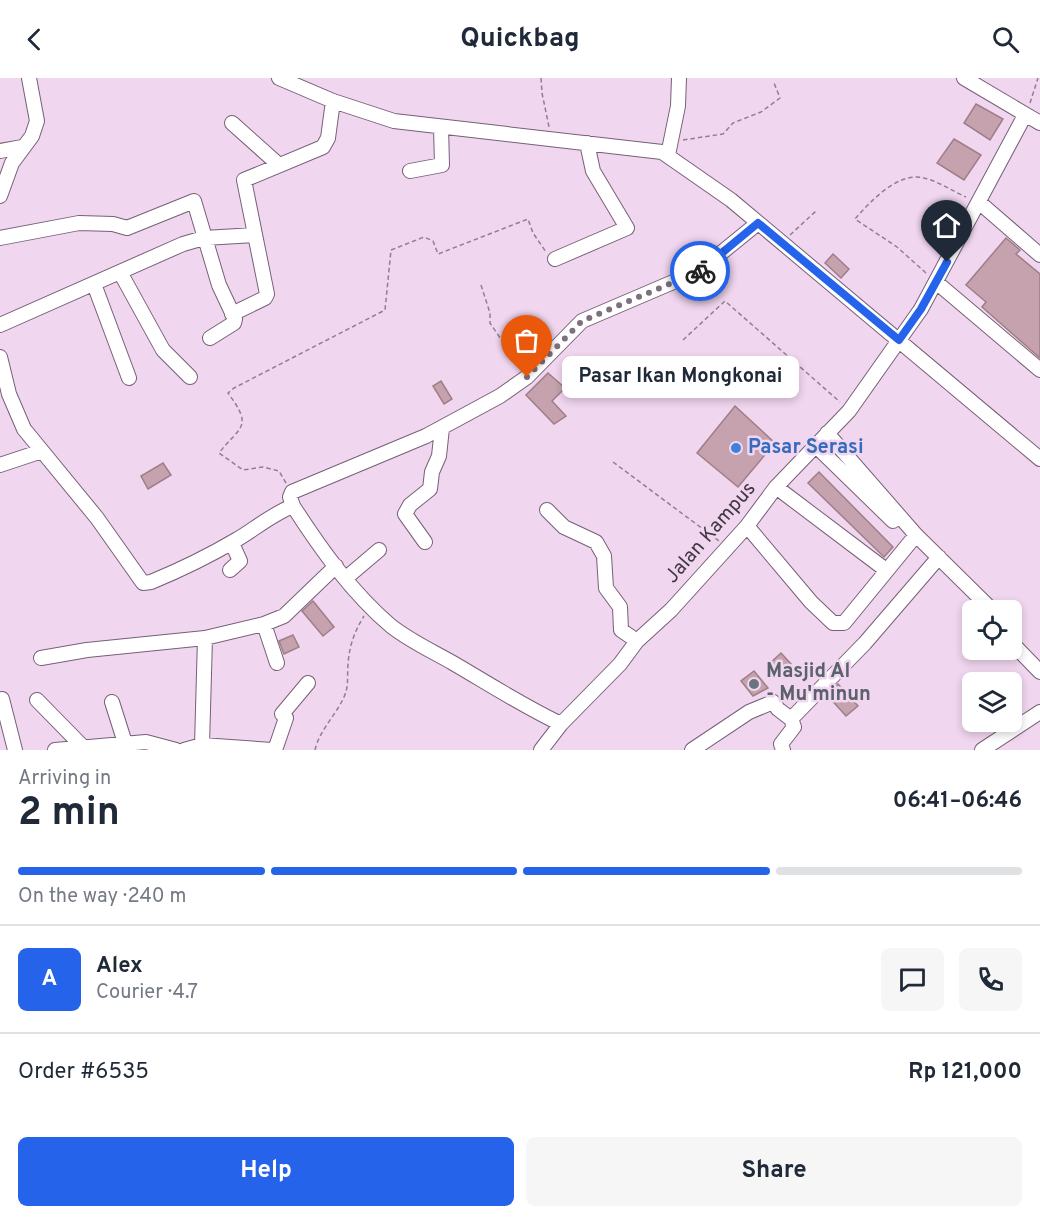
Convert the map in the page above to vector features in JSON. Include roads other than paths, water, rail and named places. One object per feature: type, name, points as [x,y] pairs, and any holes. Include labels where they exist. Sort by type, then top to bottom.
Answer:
[{"type":"street","points":[[0,196],[12,163],[32,136],[37,121],[29,78]]},
{"type":"street","points":[[679,78],[670,148],[693,173],[758,223],[1040,459]]},
{"type":"street","points":[[282,79],[333,101],[394,121],[587,143],[670,148]]},
{"type":"street","points":[[973,80],[1040,123]]},
{"type":"street","points":[[232,314],[265,298],[267,294],[244,180],[323,147],[328,138],[333,101]]},
{"type":"street","name":"Jalan Kampus","points":[[541,750],[561,724],[620,664],[637,641],[671,610],[747,526],[776,487],[849,411],[936,282],[1025,115]]},
{"type":"street","points":[[232,123],[279,165]]},
{"type":"street","points":[[410,171],[442,164],[441,127]]},
{"type":"street","points":[[555,259],[627,228],[593,171],[587,143]]},
{"type":"street","points":[[0,151],[22,147]]},
{"type":"street","points":[[0,238],[79,223],[113,224],[127,228],[192,200],[195,202],[219,285],[234,323],[210,338]]},
{"type":"street","points":[[980,203],[1040,255]]},
{"type":"street","points":[[0,357],[18,418],[120,548],[139,579],[143,583],[151,582],[232,543],[278,512],[292,499],[442,428],[500,396],[527,377],[582,321],[699,271],[758,223]]},
{"type":"street","points":[[0,325],[183,244],[204,238],[255,235]]},
{"type":"street","points":[[120,272],[163,350],[190,377]]},
{"type":"street","points":[[936,282],[1040,370]]},
{"type":"street","points":[[94,284],[129,378]]},
{"type":"street","points":[[425,542],[405,514],[410,505],[430,489],[432,472],[439,456],[442,428]]},
{"type":"street","points":[[827,434],[914,538]]},
{"type":"street","points":[[816,446],[981,600]]},
{"type":"street","points":[[0,465],[42,451]]},
{"type":"street","points":[[776,487],[886,570]]},
{"type":"street","points":[[292,499],[336,566],[370,606],[391,626],[531,710],[561,724]]},
{"type":"street","points":[[547,510],[564,527],[600,546],[604,556],[606,588],[620,607],[621,630],[637,641]]},
{"type":"street","points":[[747,526],[811,602],[833,622],[844,623],[914,538]]},
{"type":"street","points":[[230,570],[240,561],[232,543]]},
{"type":"street","points":[[346,578],[379,550]]},
{"type":"street","points":[[937,560],[972,600]]},
{"type":"street","points":[[792,718],[865,643],[937,560]]},
{"type":"street","points":[[41,658],[106,647],[204,638],[264,624],[284,616],[336,566]]},
{"type":"street","points":[[264,624],[277,663]]},
{"type":"street","points":[[202,745],[204,638]]},
{"type":"street","points":[[1022,641],[1040,659]]},
{"type":"street","points":[[1022,653],[1040,672]]},
{"type":"street","points":[[184,750],[202,745],[274,750],[286,718],[282,714],[309,683]]},
{"type":"street","points":[[2,699],[15,750]]},
{"type":"street","points":[[36,700],[83,747]]},
{"type":"street","points":[[112,702],[125,743]]},
{"type":"street","points":[[692,750],[749,712],[773,702],[778,709],[792,718],[794,728],[778,748]]},
{"type":"street","points":[[982,750],[1040,712]]},
{"type":"street","points":[[55,750],[154,742],[176,750]]},
{"type":"place","name":"Pasar Ikan Mongkonai","points":[[527,377]]},
{"type":"place","name":"Pasar Serasi","points":[[736,448]]},
{"type":"place","name":"Masjid Al - Mu'minun","points":[[754,684]]}]
